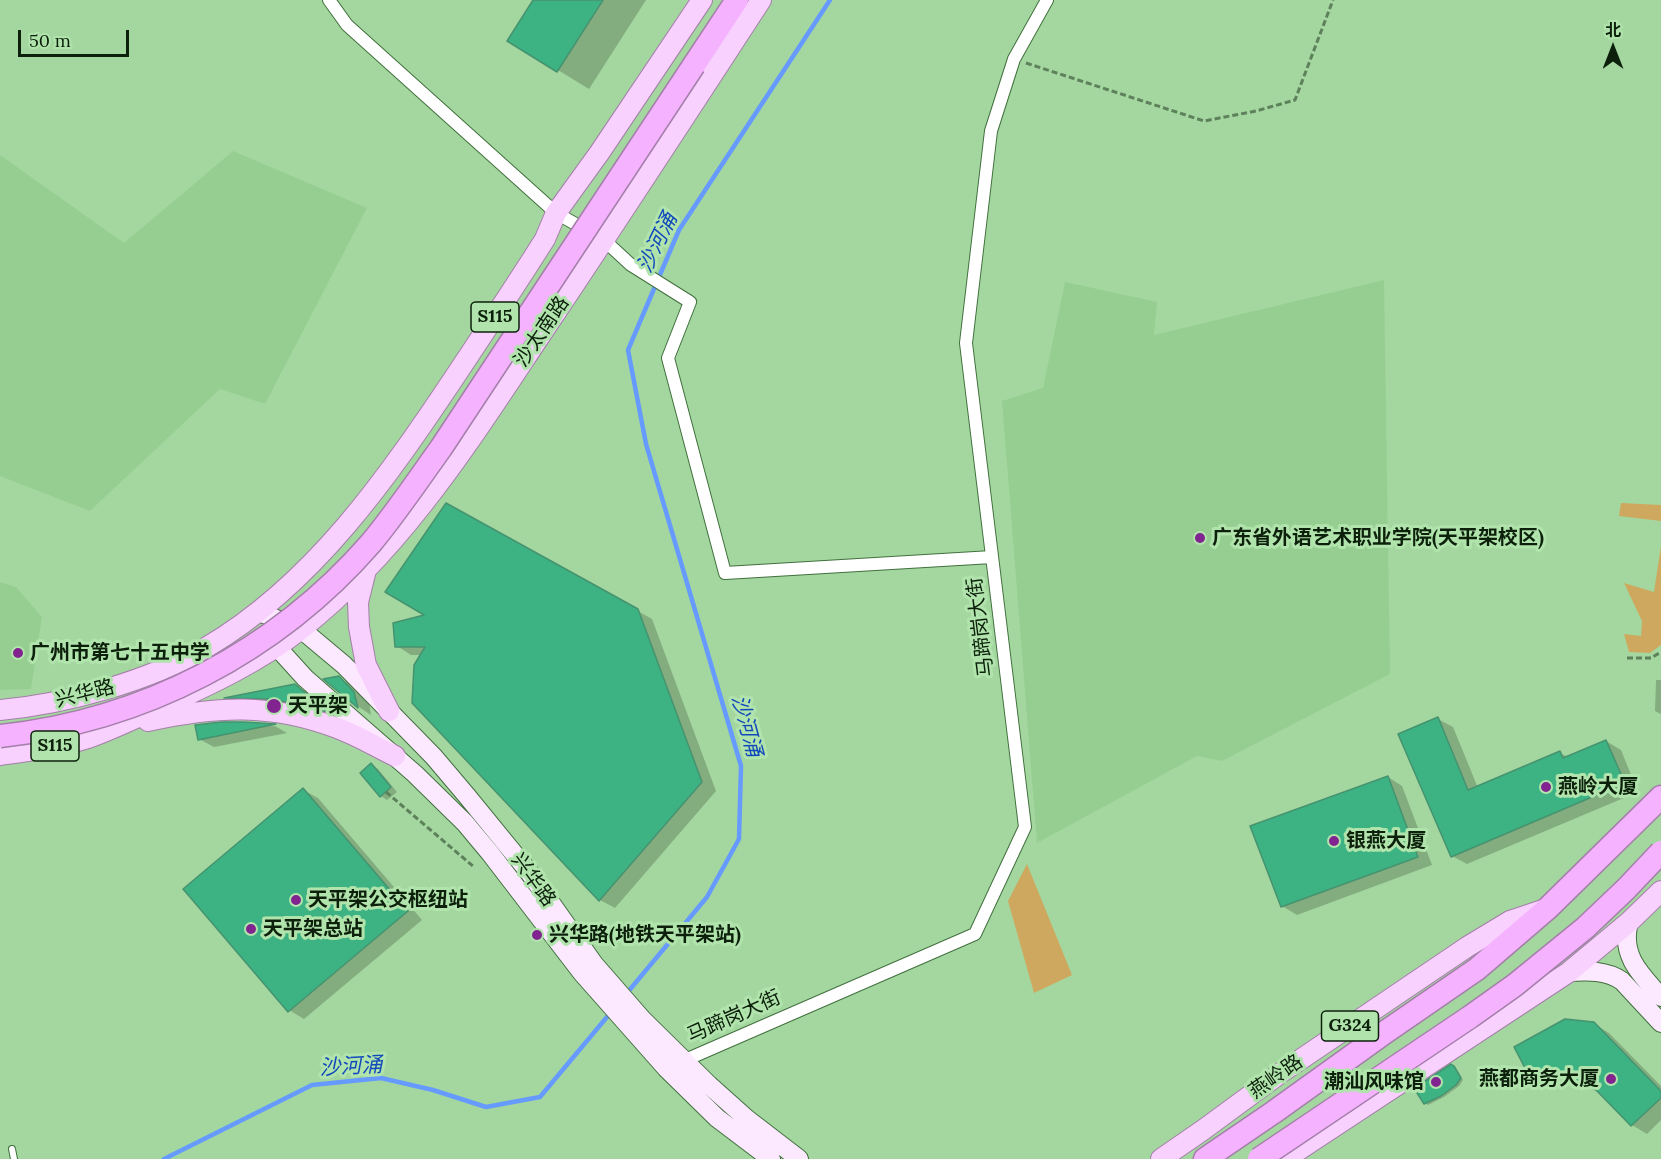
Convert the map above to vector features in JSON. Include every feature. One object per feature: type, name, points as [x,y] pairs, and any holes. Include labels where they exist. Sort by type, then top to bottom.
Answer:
[{"type":"highway","points":[[0,736],[97,717],[132,707],[173,690],[212,671],[252,647],[318,597],[370,543],[441,448],[737,0]]},
{"type":"highway","name":"燕岭路","points":[[1205,1159],[1477,969],[1548,908],[1661,797]]},
{"type":"highway","points":[[1259,1159],[1515,985],[1585,928],[1661,852]]},
{"type":"main road","name":"S115","points":[[259,612],[296,580],[325,550],[395,464],[545,239],[556,213],[600,152],[702,0]]},
{"type":"main road","name":"沙太南路","points":[[289,637],[366,570],[417,513],[604,240],[761,0]]},
{"type":"main road","points":[[366,570],[358,602],[359,627],[366,665],[389,711]]},
{"type":"main road","name":"兴华路","points":[[259,612],[289,637],[344,666],[434,757],[529,872],[588,968]]},
{"type":"main road","name":"兴华路","points":[[259,612],[289,637],[305,678],[415,774],[465,824],[635,1023],[683,1061],[747,1119],[799,1159]]},
{"type":"main road","name":"兴华路","points":[[0,710],[66,700],[129,682],[187,658],[259,612]]},
{"type":"main road","name":"兴华路","points":[[0,755],[72,742],[108,730],[248,664],[289,637]]},
{"type":"main road","points":[[108,730],[207,710],[269,710],[302,716],[339,729],[395,756]]},
{"type":"main road","points":[[1286,1159],[1569,972],[1661,891]]},
{"type":"main road","name":"燕岭路","points":[[1161,1159],[1282,1072],[1467,947],[1510,921],[1548,908]]},
{"type":"main road","points":[[1629,921],[1627,934],[1629,953],[1637,970],[1661,997]]},
{"type":"main road","points":[[1569,972],[1590,971],[1614,976],[1622,981],[1661,1023]]},
{"type":"main road","name":"兴华路","points":[[635,1023],[646,1047],[689,1092],[717,1118],[771,1159]]},
{"type":"street","points":[[329,0],[347,25],[556,213],[604,240],[631,264],[690,302],[668,358],[725,573],[992,557]]},
{"type":"street","name":"马蹄岗大街","points":[[683,1061],[975,934],[1025,827],[966,343],[990,131],[1014,59],[1047,0]]},
{"type":"lane","points":[[12,1149],[14,1159]]},
{"type":"path","points":[[1014,59],[1203,121],[1256,111],[1295,100],[1333,0]]},
{"type":"path","points":[[1627,658],[1651,658],[1661,652]]},
{"type":"path","points":[[386,792],[474,867]]},
{"type":"shaded area","points":[[233,151],[367,208],[265,404],[220,389],[90,511],[0,476],[0,155],[124,243]]},
{"type":"shaded area","name":"广东省外语艺术职业学院(天平架校区)","points":[[1384,280],[1390,674],[1222,761],[1197,756],[1037,843],[1002,401],[1043,388],[1065,282],[1157,302],[1154,335]]},
{"type":"shaded area","points":[[1621,503],[1661,505],[1661,521],[1619,516]]},
{"type":"shaded area","points":[[1661,546],[1661,645],[1650,653],[1629,652],[1624,634],[1641,636],[1642,621],[1624,583],[1654,592]]},
{"type":"shaded area","name":"广州市第七十五中学","points":[[0,582],[16,587],[42,617],[31,689],[0,690]]},
{"type":"shaded area","points":[[1027,864],[1072,975],[1034,993],[1008,901]]},
{"type":"building","points":[[533,0],[603,0],[557,72],[507,41]]},
{"type":"building","points":[[446,503],[638,609],[702,782],[599,901],[412,703],[414,665],[425,647],[395,647],[393,623],[424,615],[385,592]]},
{"type":"building","points":[[339,676],[354,692],[358,708],[323,679]]},
{"type":"building","points":[[295,684],[327,712],[268,699],[224,698]]},
{"type":"building","name":"燕岭大厦","points":[[1438,717],[1468,790],[1560,751],[1563,758],[1606,740],[1625,783],[1451,857],[1398,734]]},
{"type":"building","points":[[221,722],[276,724],[198,740],[195,725]]},
{"type":"building","points":[[371,763],[391,787],[380,797],[360,773]]},
{"type":"building","name":"银燕大厦","points":[[1388,776],[1418,857],[1281,907],[1250,826]]},
{"type":"building","name":"天平架公交枢纽站","points":[[303,788],[408,911],[288,1012],[183,889]]},
{"type":"building","name":"燕都商务大厦","points":[[1565,1019],[1594,1022],[1661,1091],[1661,1098],[1631,1126],[1596,1090],[1555,1070],[1527,1072],[1514,1047]]},
{"type":"building","name":"潮汕风味馆","points":[[1451,1064],[1461,1078],[1456,1085],[1441,1096],[1424,1104],[1416,1087]]},
{"type":"waterway","name":"沙河涌","points":[[627,993],[707,897],[739,839],[741,766],[646,444],[628,350],[679,230],[830,0]]},
{"type":"waterway","name":"沙河涌","points":[[164,1159],[312,1085],[381,1078],[433,1090],[486,1107],[540,1097],[612,1011]]},
{"type":"place","name":"广东省外语艺术职业学院(天平架校区)","points":[[1200,538]]},
{"type":"place","name":"广州市第七十五中学","points":[[18,653]]},
{"type":"place","name":"天平架","points":[[274,706]]},
{"type":"place","name":"燕岭大厦","points":[[1546,787]]},
{"type":"place","name":"银燕大厦","points":[[1334,841]]},
{"type":"place","name":"天平架公交枢纽站","points":[[296,900]]},
{"type":"place","name":"天平架总站","points":[[251,929]]},
{"type":"place","name":"兴华路(地铁天平架站)","points":[[537,935]]},
{"type":"place","name":"燕都商务大厦","points":[[1611,1079]]},
{"type":"place","name":"潮汕风味馆","points":[[1436,1082]]}]
